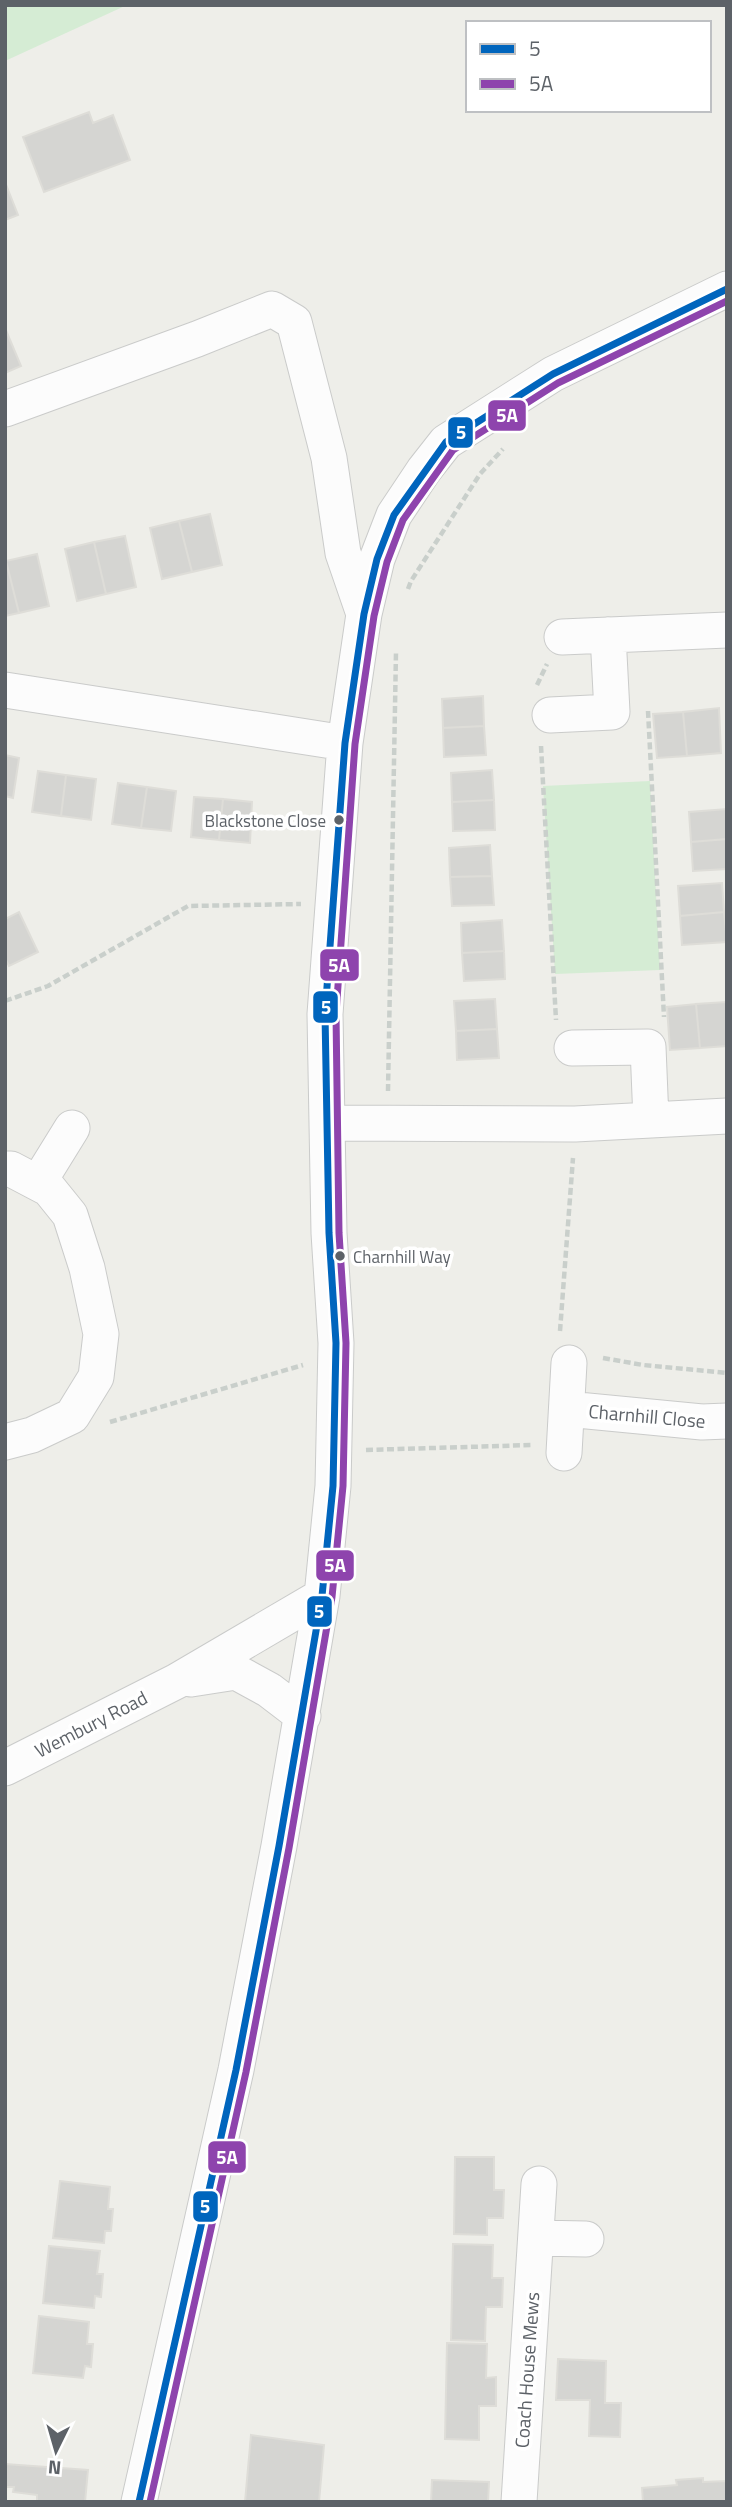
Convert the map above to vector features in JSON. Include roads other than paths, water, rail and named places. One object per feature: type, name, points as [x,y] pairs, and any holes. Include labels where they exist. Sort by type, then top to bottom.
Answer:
[{"type":"street","points":[[139,2502],[236,2070],[303,1716],[322,1596],[333,1486],[336,1343],[330,1233],[325,1014],[345,743],[364,614],[377,559],[394,514],[446,442],[553,374],[727,289]]},
{"type":"street","points":[[5,409],[272,309],[294,322],[330,458],[343,554],[364,614]]},
{"type":"street","points":[[562,637],[727,630]]},
{"type":"street","points":[[543,717],[612,712],[608,635]]},
{"type":"street","points":[[5,690],[345,743]]},
{"type":"street","points":[[572,1048],[648,1047],[652,1120]]},
{"type":"street","points":[[327,1123],[575,1124],[727,1116]]},
{"type":"street","points":[[38,1183],[72,1128]]},
{"type":"street","points":[[5,1169],[11,1169],[49,1189],[70,1215],[87,1268],[101,1334],[96,1377],[72,1416],[32,1435],[5,1443]]},
{"type":"street","name":"Charnhill Close","points":[[564,1448],[567,1409],[582,1360]]},
{"type":"street","name":"Charnhill Close","points":[[567,1409],[702,1422],[727,1421]]},
{"type":"street","name":"Wembury Road","points":[[5,1768],[177,1681],[322,1596]]},
{"type":"street","name":"Wembury Road","points":[[177,1681],[236,1672],[269,1690],[303,1716]]},
{"type":"street","name":"Coach House Mews","points":[[519,2502],[539,2184]]},
{"type":"street","points":[[536,2238],[586,2239]]},
{"type":"place","name":"Blackstone Close","points":[[339,820]]},
{"type":"place","name":"Charnhill Way","points":[[340,1256]]}]
